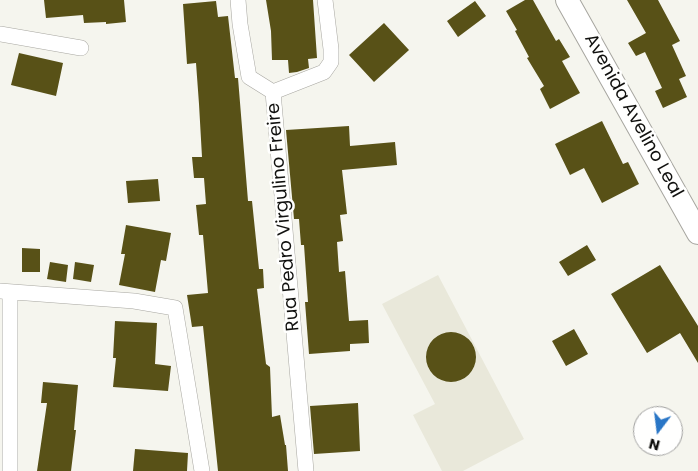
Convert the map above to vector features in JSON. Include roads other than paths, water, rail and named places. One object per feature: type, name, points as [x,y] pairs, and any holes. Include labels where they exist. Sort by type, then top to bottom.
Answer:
[{"type":"main road","name":"Avenida Avelino Leal","points":[[568,0],[698,233]]},
{"type":"street","points":[[238,0],[249,76],[273,92]]},
{"type":"street","name":"Rua Pedro Virgulino Freire","points":[[306,471],[273,92],[324,72],[331,62],[332,49],[325,0]]},
{"type":"street","points":[[0,34],[81,48]]},
{"type":"street","points":[[10,471],[5,291],[134,301],[175,308],[202,471]]}]
